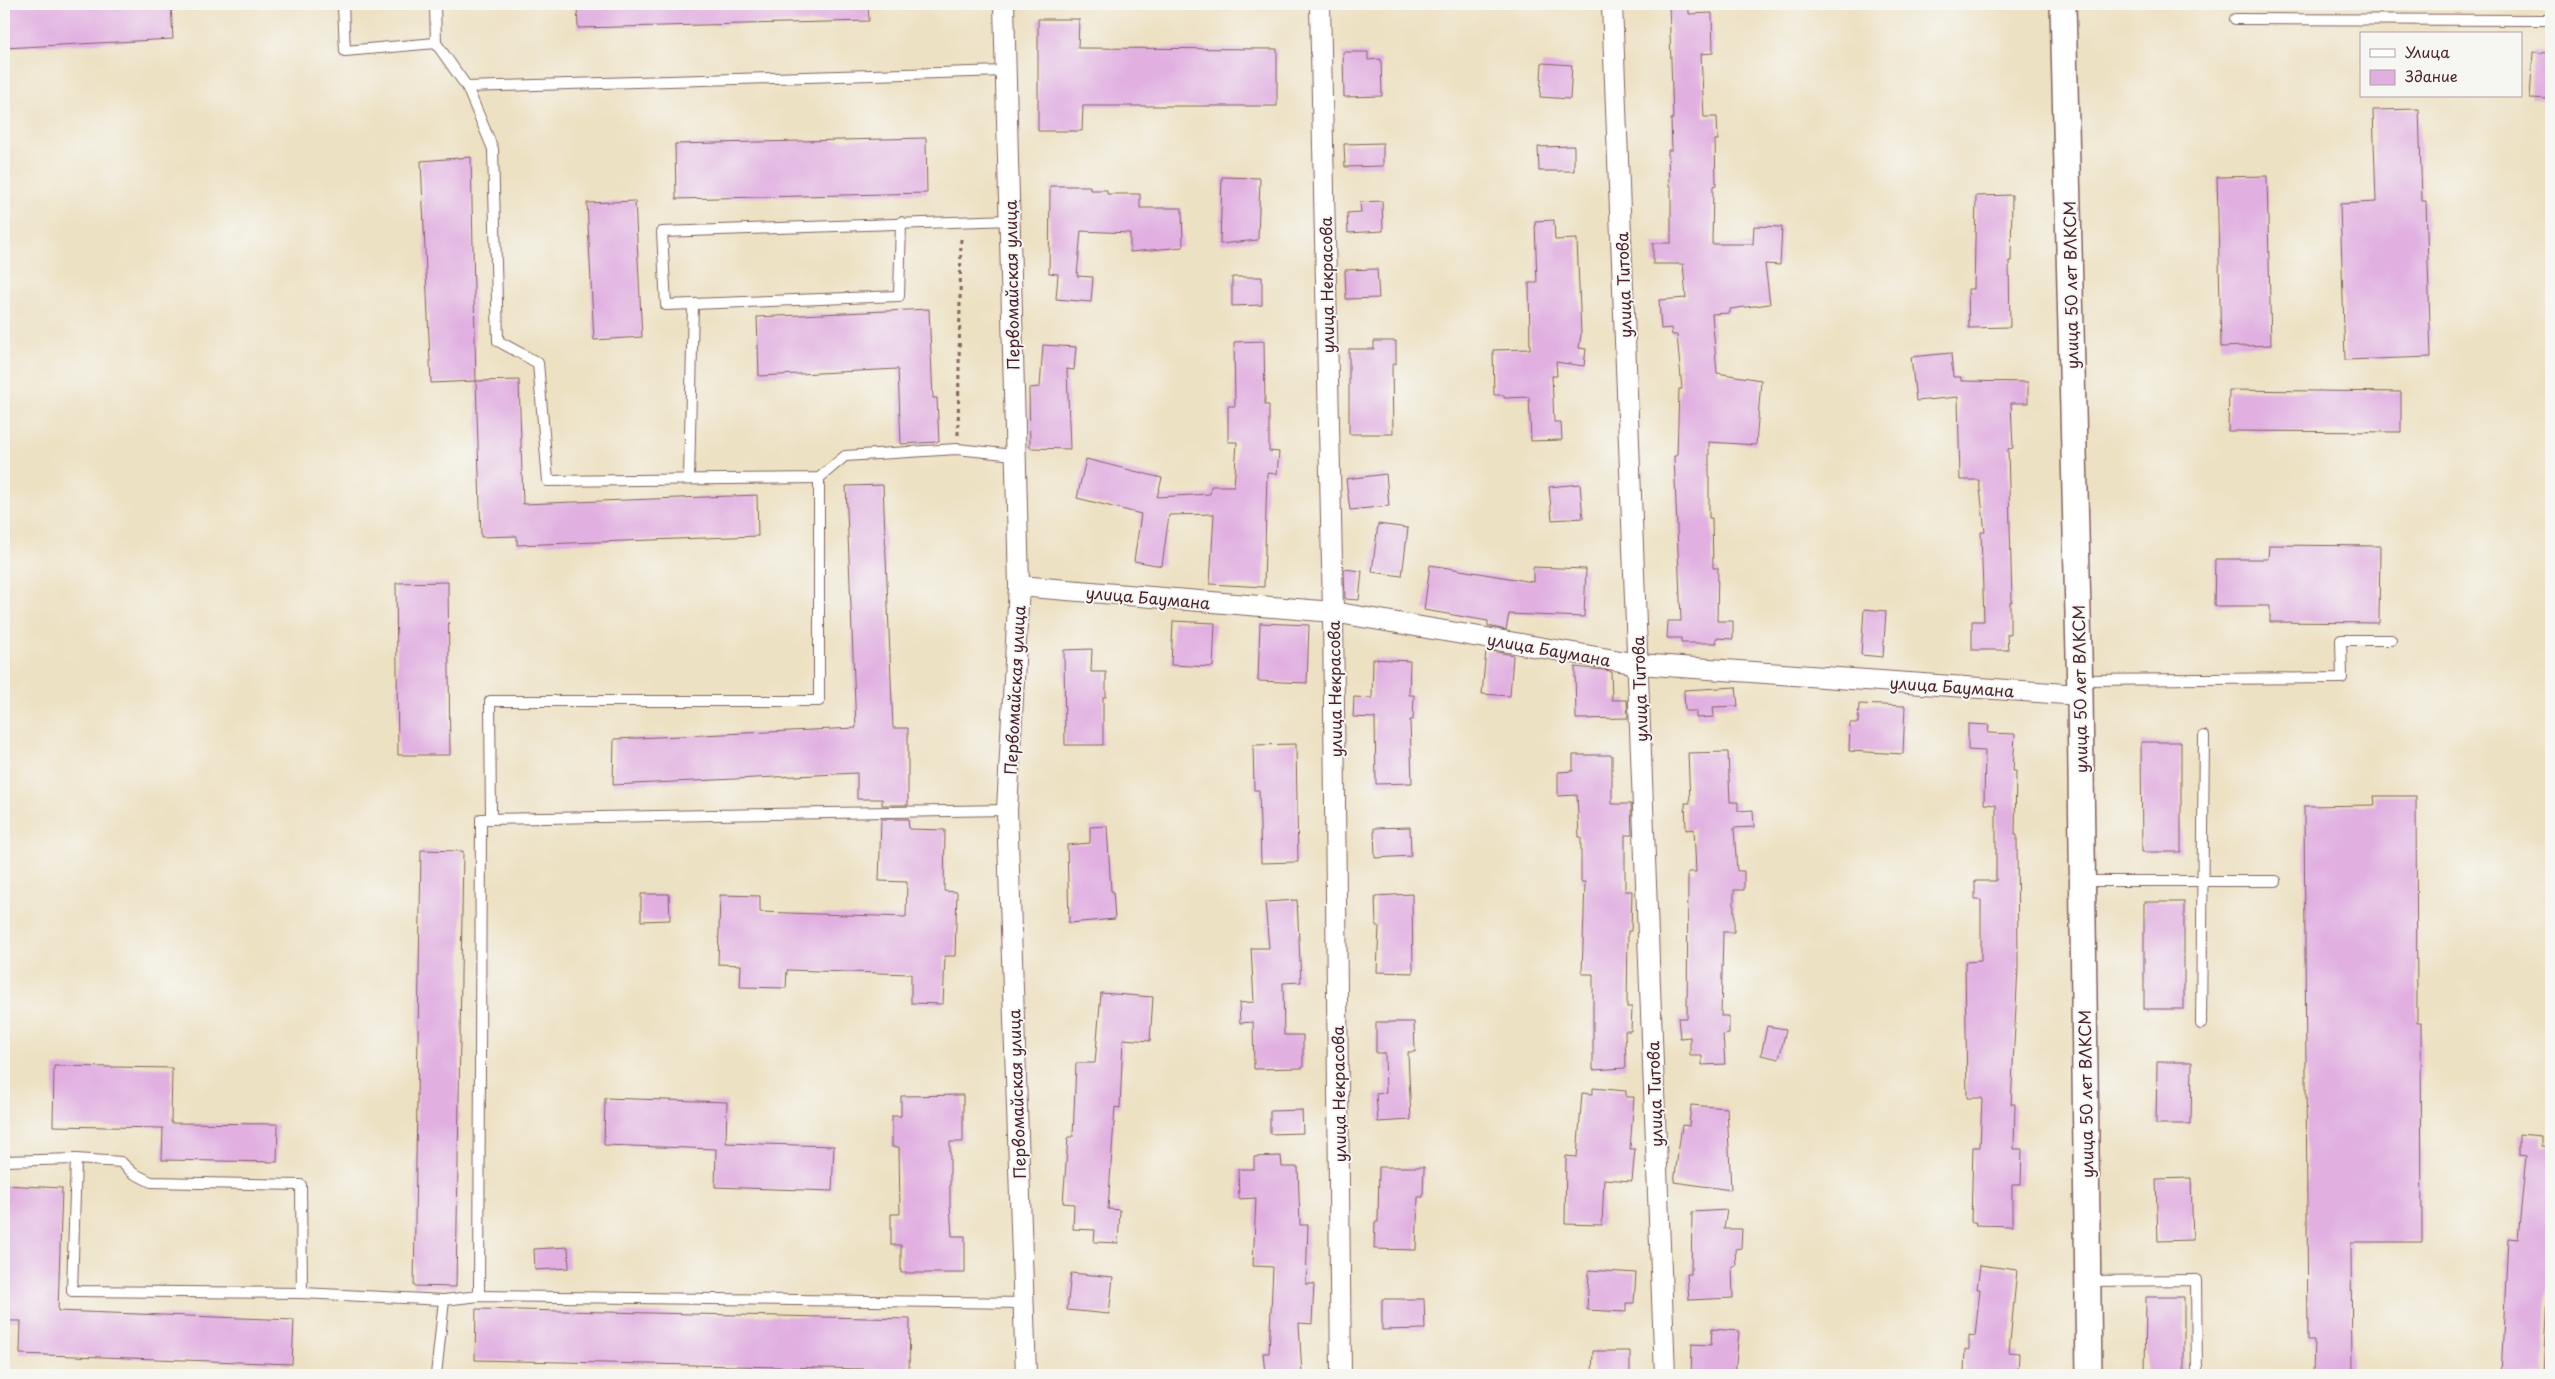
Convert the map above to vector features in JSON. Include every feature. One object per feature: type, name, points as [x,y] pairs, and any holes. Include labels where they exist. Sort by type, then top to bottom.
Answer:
[{"type":"street","name":"Первомайская улица","points":[[1004,4],[1011,220],[1014,455],[1019,586],[1007,810],[1026,1375]]},
{"type":"street","name":"улица Некрасова","points":[[1320,4],[1333,612],[1341,1375]]},
{"type":"street","name":"улица Титова","points":[[1612,4],[1665,1375]]},
{"type":"street","name":"улица 50 лет ВЛКСМ","points":[[2063,4],[2080,688],[2089,1375]]},
{"type":"street","name":"улица Баумана","points":[[1019,586],[1333,612],[1638,664],[2080,688]]},
{"type":"lane","points":[[343,4],[346,51],[436,43]]},
{"type":"lane","points":[[435,4],[436,43],[467,87],[493,149],[498,342],[538,363],[548,481],[820,478],[845,456],[957,449],[1014,455]]},
{"type":"lane","points":[[2235,19],[2551,20]]},
{"type":"lane","points":[[467,87],[1005,71]]},
{"type":"lane","points":[[901,222],[898,296],[666,305],[662,232],[901,222],[1011,220]]},
{"type":"lane","points":[[689,478],[694,304]]},
{"type":"lane","points":[[491,818],[490,701],[820,701],[820,478]]},
{"type":"lane","points":[[2080,688],[2342,678],[2342,640],[2391,640]]},
{"type":"lane","points":[[2201,1024],[2204,736]]},
{"type":"lane","points":[[479,1296],[481,819],[1007,810]]},
{"type":"lane","points":[[2082,881],[2276,881]]},
{"type":"lane","points":[[76,1159],[72,1291],[302,1293],[444,1300],[479,1296],[1023,1303]]},
{"type":"lane","points":[[4,1161],[76,1159],[121,1162],[133,1173],[151,1182],[302,1185],[302,1293]]},
{"type":"lane","points":[[2088,1281],[2196,1280],[2197,1375]]},
{"type":"lane","points":[[436,1375],[444,1300]]},
{"type":"path","points":[[957,449],[962,220]]},
{"type":"building","points":[[4,4],[171,4],[173,39],[4,48]]},
{"type":"building","points":[[577,4],[868,4],[869,21],[578,28]]},
{"type":"building","points":[[1669,4],[1689,4],[1689,14],[1712,13],[1713,53],[1701,54],[1704,117],[1717,117],[1718,140],[1715,140],[1716,185],[1713,186],[1712,244],[1753,244],[1754,226],[1782,227],[1780,265],[1765,264],[1770,304],[1730,309],[1730,313],[1712,314],[1717,373],[1761,380],[1756,445],[1709,442],[1709,518],[1712,518],[1713,568],[1718,568],[1717,621],[1733,621],[1733,639],[1716,638],[1717,643],[1681,643],[1681,638],[1667,638],[1668,621],[1681,621],[1674,456],[1677,456],[1679,389],[1682,389],[1677,335],[1672,335],[1671,328],[1661,329],[1659,300],[1686,298],[1683,264],[1653,264],[1653,243],[1671,243],[1671,187],[1669,187],[1668,150],[1672,150],[1671,119],[1673,119]]},
{"type":"building","points":[[1038,19],[1079,19],[1078,48],[1277,49],[1277,106],[1083,106],[1082,131],[1038,131]]},
{"type":"building","points":[[1343,52],[1368,52],[1368,60],[1381,59],[1382,96],[1344,97]]},
{"type":"building","points":[[2533,52],[2551,53],[2551,99],[2530,98]]},
{"type":"building","points":[[1542,63],[1572,65],[1570,99],[1540,97]]},
{"type":"building","points":[[2419,109],[2422,201],[2426,201],[2431,357],[2345,360],[2340,204],[2376,202],[2373,110]]},
{"type":"building","points":[[926,138],[927,193],[676,199],[675,144]]},
{"type":"building","points":[[1383,143],[1383,166],[1345,167],[1344,144]]},
{"type":"building","points":[[1574,146],[1574,171],[1539,171],[1538,147]]},
{"type":"building","points":[[471,157],[476,381],[431,383],[421,161]]},
{"type":"building","points":[[2267,176],[2271,345],[2221,347],[2217,177]]},
{"type":"building","points":[[1222,177],[1260,178],[1258,240],[1220,244]]},
{"type":"building","points":[[1050,186],[1090,186],[1090,190],[1107,190],[1107,194],[1140,194],[1140,208],[1182,208],[1183,247],[1130,252],[1130,233],[1081,231],[1077,276],[1093,277],[1091,302],[1056,299],[1058,274],[1049,273]]},
{"type":"building","points":[[2012,195],[2011,261],[2009,261],[2010,327],[1969,328],[1968,289],[1974,289],[1976,196]]},
{"type":"building","points":[[635,201],[642,337],[594,340],[587,203]]},
{"type":"building","points":[[1382,201],[1383,231],[1348,233],[1347,213],[1361,212],[1360,202]]},
{"type":"building","points":[[1554,220],[1555,240],[1577,239],[1581,334],[1579,348],[1586,349],[1584,366],[1556,362],[1557,376],[1552,376],[1554,422],[1561,422],[1562,440],[1531,441],[1529,397],[1504,398],[1504,395],[1494,395],[1493,350],[1530,349],[1529,283],[1537,283],[1535,221]]},
{"type":"building","points":[[1377,269],[1379,298],[1346,299],[1345,270]]},
{"type":"building","points":[[1232,277],[1262,277],[1262,305],[1232,306]]},
{"type":"building","points":[[929,309],[933,398],[937,398],[939,442],[901,444],[898,369],[759,376],[757,317]]},
{"type":"building","points":[[1264,341],[1265,405],[1269,405],[1269,451],[1279,452],[1277,474],[1267,473],[1264,587],[1210,584],[1214,514],[1169,515],[1162,566],[1134,561],[1141,514],[1077,498],[1086,459],[1162,478],[1157,497],[1210,494],[1211,486],[1234,486],[1237,442],[1228,442],[1228,406],[1235,406],[1234,342]]},
{"type":"building","points":[[1374,341],[1396,341],[1396,364],[1392,364],[1393,434],[1349,434],[1349,349],[1374,349]]},
{"type":"building","points":[[1043,345],[1076,347],[1074,370],[1067,369],[1070,449],[1030,448],[1029,388],[1040,387]]},
{"type":"building","points":[[1951,353],[1953,377],[1961,377],[1961,381],[2028,382],[2028,403],[2011,403],[2013,448],[2008,449],[2012,602],[2010,602],[2010,634],[2007,634],[2008,650],[1972,650],[1972,621],[1984,621],[1981,532],[1985,532],[1979,480],[1960,480],[1958,397],[1916,401],[1911,357]]},
{"type":"building","points":[[519,380],[523,504],[757,495],[758,536],[517,545],[517,536],[481,537],[476,381]]},
{"type":"building","points":[[2229,390],[2401,392],[2401,432],[2228,431]]},
{"type":"building","points":[[1386,474],[1389,506],[1350,510],[1346,479]]},
{"type":"building","points":[[1580,484],[1583,518],[1552,520],[1549,487]]},
{"type":"building","points":[[883,485],[893,728],[908,728],[908,805],[882,805],[882,799],[857,799],[857,773],[613,785],[614,739],[856,728],[846,486]]},
{"type":"building","points":[[1378,524],[1408,528],[1402,576],[1372,572]]},
{"type":"building","points":[[2269,545],[2380,546],[2379,623],[2270,622],[2270,606],[2214,606],[2215,559],[2268,559]]},
{"type":"building","points":[[1430,565],[1533,582],[1533,567],[1586,569],[1584,617],[1509,614],[1506,630],[1488,626],[1488,621],[1424,610]]},
{"type":"building","points":[[1344,569],[1362,571],[1359,600],[1345,599]]},
{"type":"building","points":[[448,582],[450,755],[398,755],[396,583]]},
{"type":"building","points":[[1864,609],[1886,611],[1883,657],[1861,655]]},
{"type":"building","points":[[1173,621],[1215,623],[1213,667],[1171,665]]},
{"type":"building","points":[[1260,623],[1309,625],[1307,683],[1258,681]]},
{"type":"building","points":[[1092,649],[1091,672],[1106,672],[1106,697],[1103,697],[1103,745],[1065,745],[1064,650]]},
{"type":"building","points":[[1486,650],[1513,655],[1510,696],[1482,694]]},
{"type":"building","points":[[1373,659],[1410,661],[1409,695],[1414,695],[1413,720],[1410,720],[1412,783],[1376,784],[1375,718],[1353,717],[1354,697],[1372,698]]},
{"type":"building","points":[[1575,667],[1611,671],[1612,700],[1627,700],[1628,718],[1576,719]]},
{"type":"building","points":[[1736,687],[1738,706],[1713,707],[1714,717],[1696,718],[1696,711],[1685,711],[1684,690]]},
{"type":"building","points":[[1859,704],[1905,706],[1903,754],[1849,751],[1850,723],[1858,723]]},
{"type":"building","points":[[1968,724],[1989,725],[1988,733],[2015,734],[2013,771],[2016,771],[2015,835],[2017,835],[2018,967],[2011,1104],[2015,1104],[2014,1149],[2022,1149],[2021,1185],[2012,1185],[2012,1226],[1975,1225],[1976,1222],[1971,1222],[1973,1147],[1980,1147],[1982,1098],[1967,1098],[1965,962],[1981,961],[1981,900],[1975,900],[1975,881],[1996,881],[1996,805],[1984,804],[1985,751],[1968,750]]},
{"type":"building","points":[[2141,742],[2181,742],[2181,852],[2142,852]]},
{"type":"building","points":[[1296,744],[1298,862],[1261,863],[1259,790],[1254,790],[1253,745]]},
{"type":"building","points":[[1728,752],[1730,802],[1738,802],[1738,811],[1753,810],[1754,827],[1734,828],[1737,871],[1744,871],[1744,890],[1734,890],[1734,932],[1723,932],[1721,1016],[1729,1016],[1729,1034],[1723,1035],[1725,1064],[1702,1065],[1702,1056],[1690,1056],[1690,1037],[1680,1038],[1678,1018],[1687,1018],[1688,872],[1696,872],[1694,829],[1686,830],[1685,803],[1690,803],[1688,753]]},
{"type":"building","points":[[1573,755],[1612,755],[1612,804],[1631,804],[1632,835],[1625,835],[1625,891],[1632,891],[1631,931],[1628,931],[1627,1007],[1632,1007],[1631,1031],[1625,1031],[1626,1068],[1593,1070],[1593,974],[1582,974],[1585,882],[1581,882],[1581,837],[1579,837],[1577,795],[1558,796],[1558,772],[1573,771]]},
{"type":"building","points":[[2374,796],[2416,796],[2417,1023],[2421,1023],[2422,1242],[2351,1242],[2352,1375],[2313,1375],[2314,1340],[2308,1340],[2304,806],[2375,805]]},
{"type":"building","points":[[881,819],[908,819],[909,829],[945,830],[944,891],[957,892],[955,956],[945,956],[943,1004],[911,1003],[911,974],[787,970],[786,988],[740,987],[741,965],[718,964],[720,895],[760,896],[760,912],[906,917],[907,882],[879,881]]},
{"type":"building","points":[[1107,826],[1111,891],[1113,891],[1115,919],[1069,923],[1067,845],[1090,843],[1090,827]]},
{"type":"building","points":[[1410,827],[1411,856],[1375,858],[1374,828]]},
{"type":"building","points":[[421,850],[463,851],[456,1287],[414,1286]]},
{"type":"building","points":[[641,894],[669,894],[670,920],[641,921]]},
{"type":"building","points":[[1412,894],[1413,973],[1377,972],[1379,926],[1376,926],[1375,896]]},
{"type":"building","points":[[1297,900],[1301,982],[1283,983],[1284,1035],[1303,1035],[1303,1068],[1254,1069],[1253,1022],[1240,1023],[1239,1003],[1254,1002],[1251,948],[1269,948],[1265,902]]},
{"type":"building","points":[[2144,902],[2184,902],[2184,1009],[2144,1009]]},
{"type":"building","points":[[1101,993],[1153,997],[1150,1041],[1123,1039],[1120,1108],[1115,1107],[1108,1209],[1120,1210],[1118,1243],[1094,1242],[1095,1230],[1073,1229],[1074,1204],[1063,1203],[1068,1137],[1073,1137],[1076,1063],[1095,1063]]},
{"type":"building","points":[[1376,1022],[1414,1022],[1415,1052],[1408,1052],[1411,1120],[1378,1122],[1376,1094],[1386,1093],[1385,1053],[1376,1053]]},
{"type":"building","points":[[1767,1026],[1786,1029],[1779,1059],[1761,1055]]},
{"type":"building","points":[[2157,1062],[2192,1062],[2191,1124],[2156,1124]]},
{"type":"building","points":[[54,1066],[172,1068],[171,1123],[278,1124],[277,1162],[162,1160],[163,1128],[53,1126]]},
{"type":"building","points":[[1593,1088],[1626,1091],[1626,1097],[1634,1097],[1630,1149],[1635,1149],[1632,1181],[1604,1179],[1602,1225],[1565,1224],[1566,1156],[1577,1157],[1582,1093],[1593,1094]]},
{"type":"building","points":[[963,1095],[963,1142],[950,1142],[950,1206],[952,1236],[965,1236],[965,1273],[901,1273],[901,1245],[891,1245],[891,1214],[900,1214],[899,1147],[892,1147],[892,1116],[901,1116],[901,1096]]},
{"type":"building","points":[[605,1098],[727,1102],[726,1143],[834,1146],[832,1191],[715,1187],[716,1149],[604,1145]]},
{"type":"building","points":[[1691,1105],[1727,1108],[1731,1190],[1674,1182],[1682,1125],[1689,1126]]},
{"type":"building","points":[[1302,1110],[1303,1133],[1270,1134],[1270,1111]]},
{"type":"building","points":[[2519,1134],[2541,1136],[2541,1146],[2551,1147],[2551,1233],[2544,1375],[2501,1375],[2508,1238],[2518,1239],[2526,1156],[2519,1155]]},
{"type":"building","points":[[1281,1156],[1282,1167],[1298,1167],[1300,1225],[1308,1225],[1306,1284],[1314,1284],[1312,1324],[1299,1323],[1302,1375],[1274,1375],[1273,1372],[1265,1373],[1263,1353],[1269,1353],[1273,1267],[1253,1266],[1256,1198],[1239,1199],[1238,1169],[1254,1169],[1254,1157]]},
{"type":"building","points":[[1379,1167],[1424,1167],[1423,1197],[1418,1197],[1416,1250],[1374,1249],[1375,1222],[1378,1222]]},
{"type":"building","points":[[2191,1178],[2193,1240],[2158,1241],[2156,1179]]},
{"type":"building","points":[[4,1185],[62,1188],[58,1311],[294,1320],[292,1364],[20,1354],[21,1321],[4,1321]]},
{"type":"building","points":[[1727,1210],[1724,1229],[1742,1229],[1741,1248],[1735,1249],[1736,1266],[1732,1266],[1733,1298],[1689,1300],[1687,1274],[1691,1274],[1692,1212]]},
{"type":"building","points":[[568,1247],[569,1268],[535,1270],[534,1249]]},
{"type":"building","points":[[1980,1265],[2017,1270],[2009,1352],[2019,1353],[2018,1375],[1964,1372],[1965,1349],[1969,1350],[1969,1335],[1975,1336],[1980,1289],[1977,1289]]},
{"type":"building","points":[[1589,1270],[1636,1273],[1634,1303],[1626,1303],[1626,1312],[1587,1310]]},
{"type":"building","points":[[1071,1273],[1113,1277],[1109,1314],[1067,1310]]},
{"type":"building","points":[[2146,1297],[2184,1297],[2184,1375],[2145,1375]]},
{"type":"building","points":[[1382,1299],[1424,1299],[1425,1329],[1382,1330]]},
{"type":"building","points":[[476,1309],[910,1319],[909,1370],[475,1360]]},
{"type":"building","points":[[1712,1329],[1739,1331],[1735,1375],[1691,1375],[1692,1344],[1711,1345]]},
{"type":"building","points":[[1593,1351],[1630,1351],[1630,1375],[1592,1375]]}]
